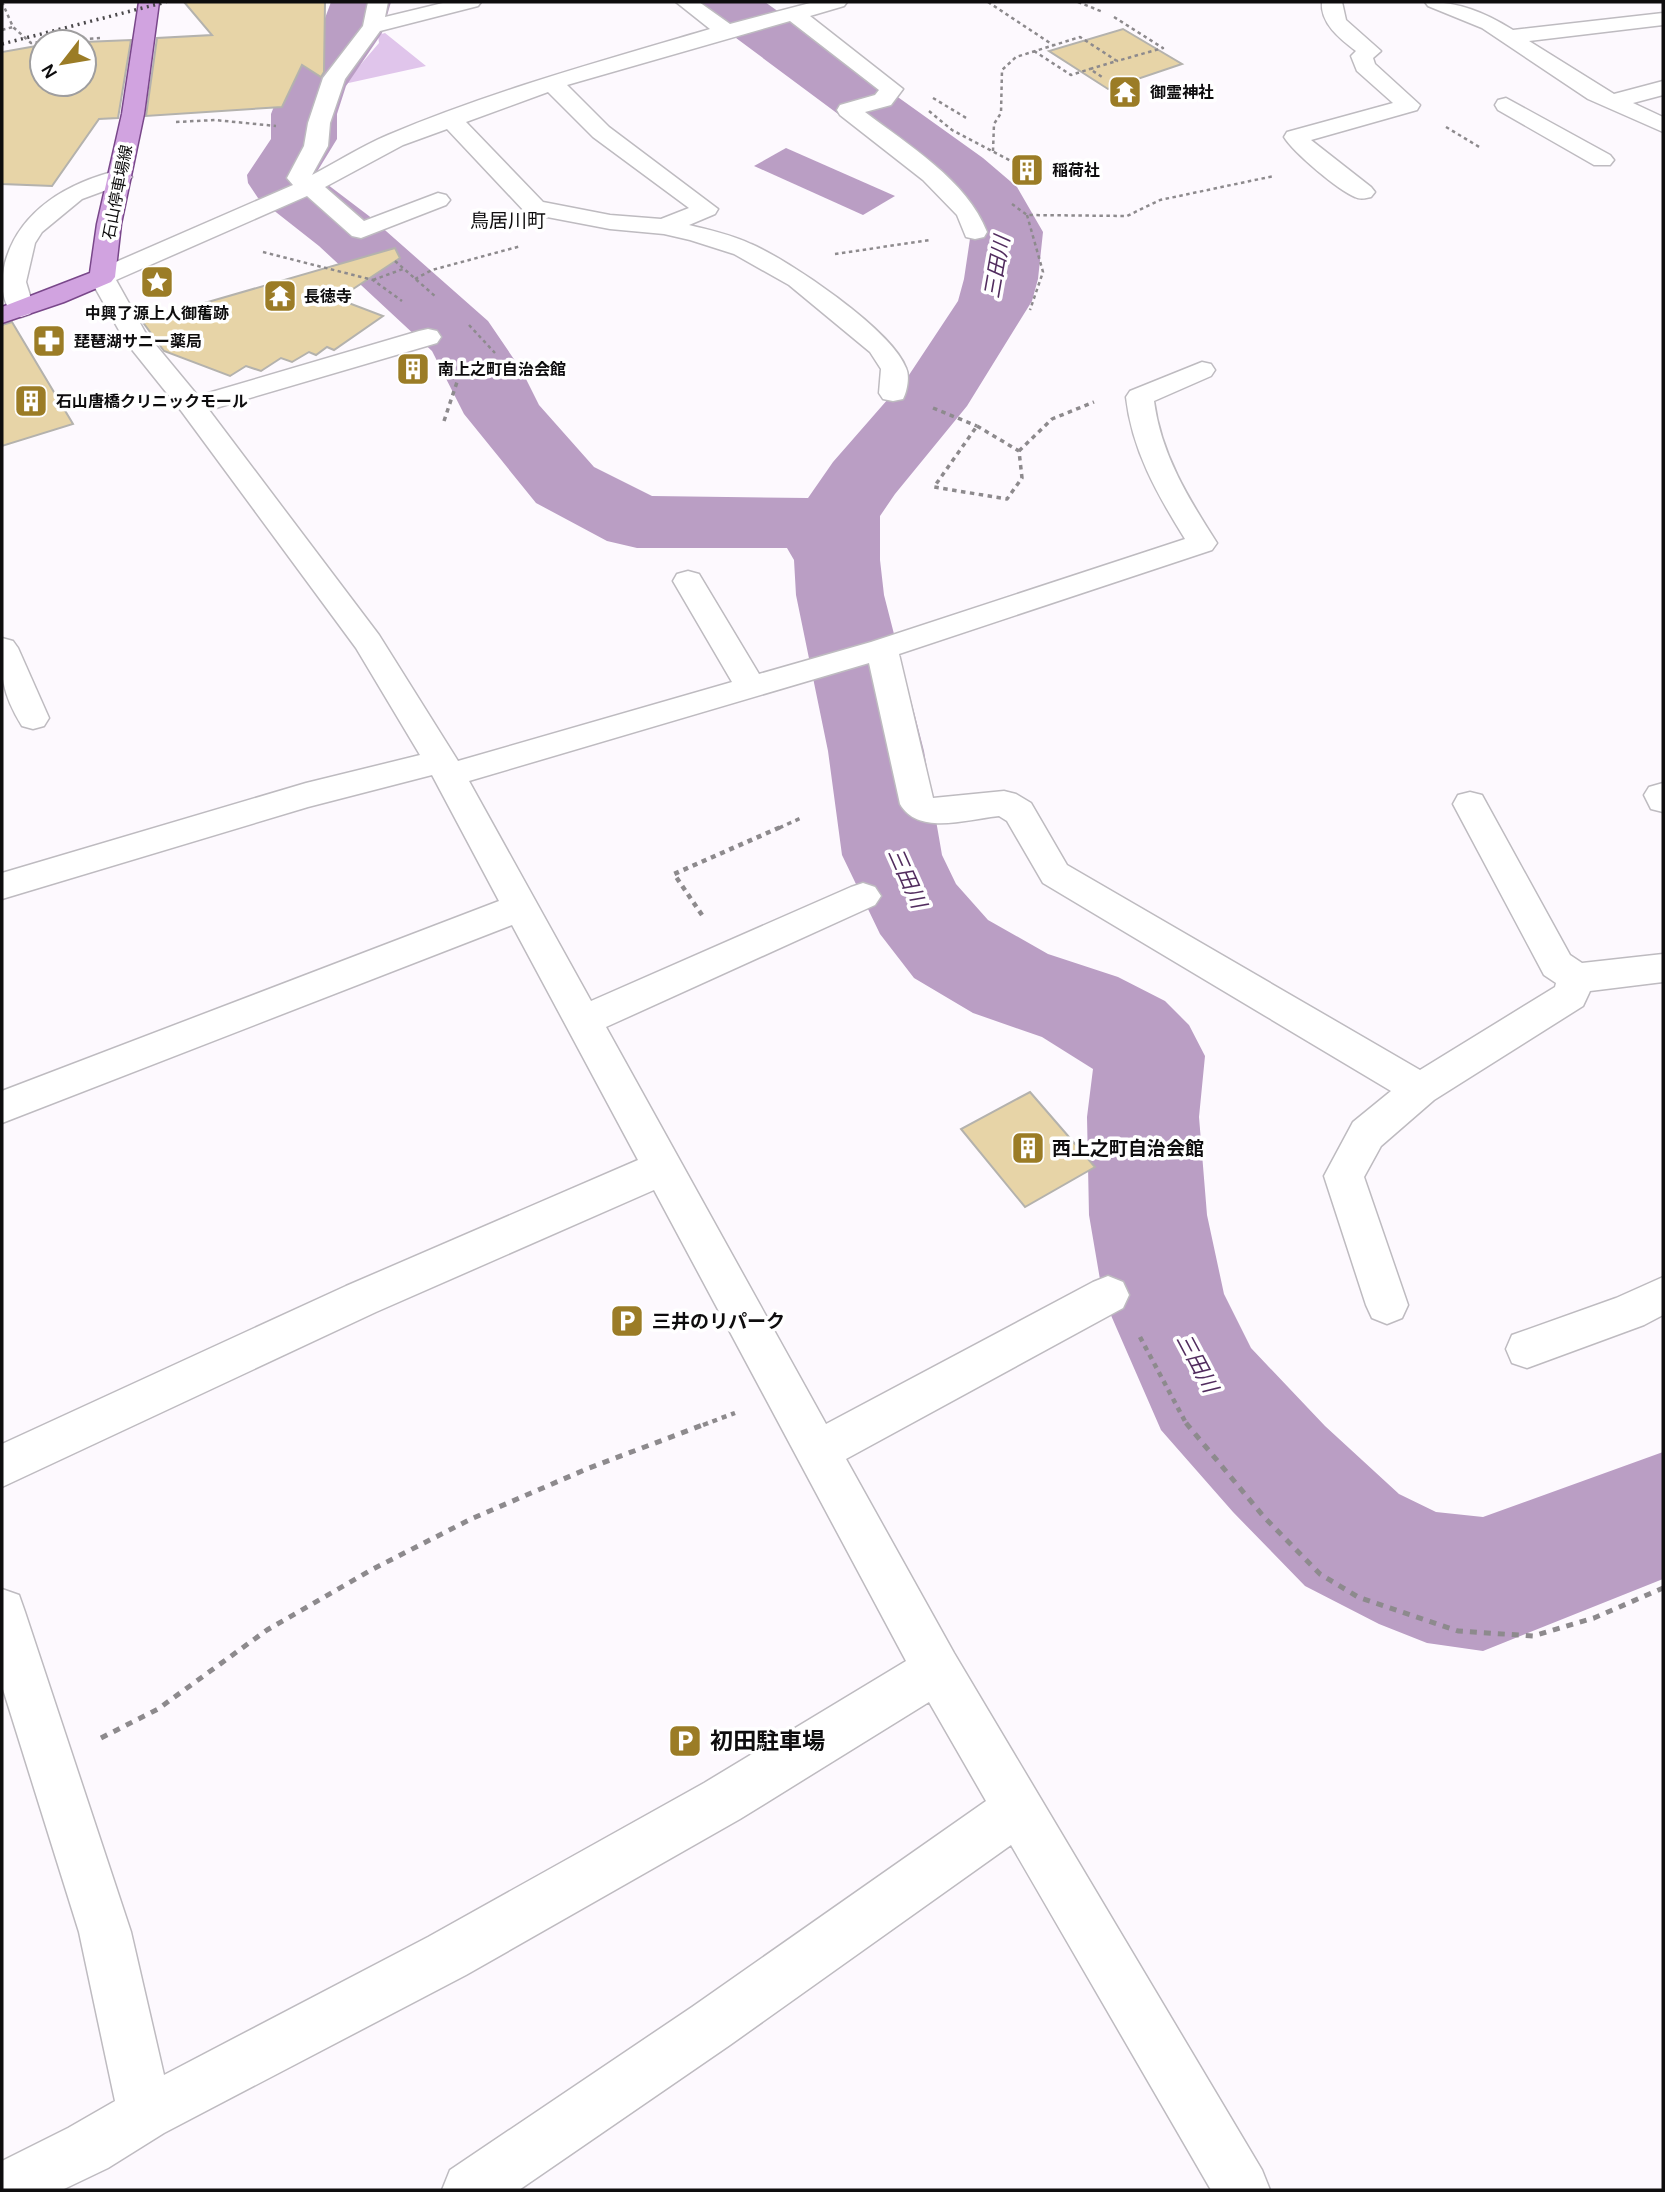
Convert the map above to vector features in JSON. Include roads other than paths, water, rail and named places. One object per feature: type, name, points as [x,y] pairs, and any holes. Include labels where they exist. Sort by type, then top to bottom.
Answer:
[{"type":"main road","name":"石山停車場線","points":[[102,277],[109,224],[131,125],[149,2]]},
{"type":"main road","points":[[12,312],[102,277]]},
{"type":"street","points":[[378,2],[373,27],[334,78],[319,123],[319,137],[299,178],[361,231],[438,200]]},
{"type":"street","points":[[373,27],[471,2]]},
{"type":"street","points":[[686,2],[733,29]]},
{"type":"street","points":[[749,2],[780,16],[892,89],[883,100],[848,110],[931,175],[968,213],[975,232]]},
{"type":"street","points":[[837,2],[733,29],[552,83],[395,140],[308,187],[102,277],[134,335],[192,406],[369,642],[445,768],[937,1670],[1242,2190]]},
{"type":"street","points":[[1332,2],[1334,19],[1370,51],[1362,56],[1365,66],[1409,105],[1295,137],[1326,165],[1363,192]]},
{"type":"street","points":[[1435,2],[1489,24],[1604,97],[1663,125]]},
{"type":"street","points":[[1508,37],[1663,19]]},
{"type":"street","points":[[552,83],[601,132],[706,209],[664,227]]},
{"type":"street","points":[[1574,102],[1663,88]]},
{"type":"street","points":[[1506,105],[1602,160]]},
{"type":"street","points":[[1528,118],[1551,110]]},
{"type":"street","points":[[450,120],[535,208],[610,222],[696,233],[743,249],[790,276],[852,321],[880,347],[894,369],[893,393]]},
{"type":"street","points":[[12,312],[13,282],[23,243],[21,227],[75,194],[120,177]]},
{"type":"street","points":[[192,406],[428,337]]},
{"type":"street","points":[[2,887],[306,796],[445,768],[751,688],[876,651],[1202,543],[1162,479],[1141,420],[1140,397],[1202,370]]},
{"type":"street","points":[[688,581],[751,688]]},
{"type":"street","points":[[2,648],[33,718]]},
{"type":"street","points":[[876,651],[917,804],[926,811],[1004,803],[1018,812],[1055,874],[1420,1089]]},
{"type":"street","points":[[1470,804],[1557,965],[1576,978],[1663,968]]},
{"type":"street","points":[[583,1021],[863,896]]},
{"type":"street","points":[[2,1107],[521,907]]},
{"type":"street","points":[[1387,1305],[1344,1176],[1367,1134],[1420,1089],[1570,996],[1576,978]]},
{"type":"street","points":[[2,1466],[361,1299],[662,1168]]},
{"type":"street","points":[[818,1451],[1108,1295]]},
{"type":"street","points":[[1527,1349],[1629,1312],[1663,1295]]},
{"type":"street","points":[[2,1612],[105,1932],[145,2114]]},
{"type":"street","points":[[2,2190],[88,2148],[145,2114],[471,1942],[722,1801],[937,1670]]},
{"type":"street","points":[[470,2190],[711,2026],[1020,1808]]},
{"type":"waterway","points":[[361,2],[351,33],[327,63],[314,86],[304,114],[304,139],[281,175],[282,183],[344,231],[461,337],[483,371],[504,414],[565,485],[637,522],[800,522],[817,527],[837,560]]},
{"type":"waterway","name":"三田川","points":[[726,2],[959,172],[992,202],[1007,232],[1001,279],[995,301],[939,389],[862,480],[838,516],[837,560]]},
{"type":"waterway","name":"三田川","points":[[837,560],[840,595],[876,751],[892,855],[916,907],[951,949],[1011,984],[1080,1007],[1126,1032],[1150,1056],[1143,1117],[1148,1215],[1164,1297],[1206,1389],[1279,1469],[1352,1540],[1427,1577],[1483,1584],[1663,1515]]},
{"type":"railway","points":[[2,44],[166,2]]},
{"type":"place","name":"御霊神社","points":[[1125,92]]},
{"type":"place","name":"稲荷社","points":[[1027,170]]},
{"type":"place","name":"中興了源上人御𦾔跡","points":[[157,282]]},
{"type":"place","name":"長徳寺","points":[[280,296]]},
{"type":"place","name":"琵琶湖サニー薬局","points":[[49,341]]},
{"type":"place","name":"南上之町自治会館","points":[[413,369]]},
{"type":"place","name":"石山唐橋クリニックモール","points":[[31,401]]},
{"type":"place","name":"西上之町自治会館","points":[[1028,1148]]},
{"type":"place","name":"三井のリパーク","points":[[627,1321]]},
{"type":"place","name":"初田駐車場","points":[[685,1741]]},
{"type":"district","name":"鳥居川町","points":[[508,220]]}]
